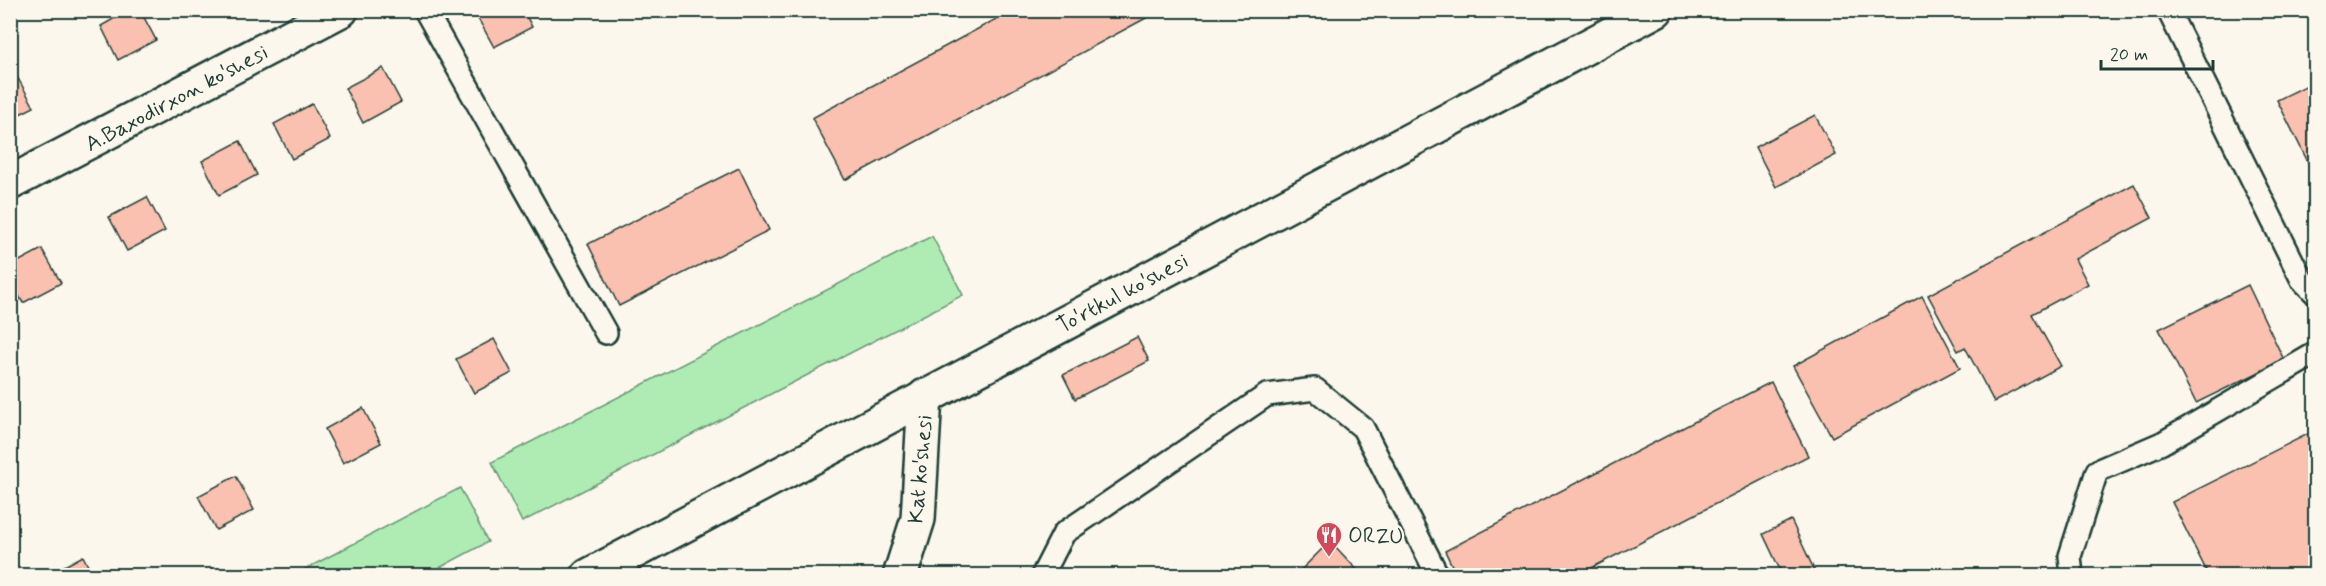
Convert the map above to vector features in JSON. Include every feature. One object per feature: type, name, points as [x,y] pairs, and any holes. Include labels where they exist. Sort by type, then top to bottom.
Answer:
[{"type":"main road","name":"A.Baxodirxon ko'shesi","points":[[10,183],[341,10]]},
{"type":"main road","name":"To'rtkul ko'shesi","points":[[588,576],[1656,10]]},
{"type":"main road","name":"Kat ko'shesi","points":[[900,576],[918,519],[926,396]]},
{"type":"lane","points":[[425,10],[606,333]]},
{"type":"lane","points":[[2168,10],[2302,280],[2316,294]]},
{"type":"lane","points":[[2072,576],[2070,556],[2097,471],[2163,443],[2316,354]]},
{"type":"lane","points":[[1042,576],[1064,533],[1267,395],[1315,389],[1363,428],[1438,576]]},
{"type":"green space","points":[[932,236],[963,295],[522,522],[492,462]]},
{"type":"green space","points":[[460,488],[488,542],[426,575],[294,575]]},
{"type":"building","points":[[129,10],[140,10],[156,40],[118,60],[101,26]]},
{"type":"building","points":[[480,10],[523,10],[532,27],[494,47],[475,13]]},
{"type":"building","points":[[1013,10],[1161,10],[845,180],[812,118]]},
{"type":"building","points":[[383,68],[401,102],[363,123],[345,88]]},
{"type":"building","points":[[15,73],[34,107],[10,119],[10,75]]},
{"type":"building","points":[[2316,81],[2316,173],[2314,174],[2277,100]]},
{"type":"building","points":[[312,104],[330,139],[292,159],[274,124]]},
{"type":"building","points":[[1815,115],[1836,155],[1776,187],[1755,147]]},
{"type":"building","points":[[240,141],[257,175],[219,195],[202,161]]},
{"type":"building","points":[[739,168],[769,230],[619,306],[588,244]]},
{"type":"building","points":[[2134,184],[2152,218],[2075,259],[2088,284],[2032,314],[2061,366],[1994,402],[1965,347],[1958,351],[1928,295]]},
{"type":"building","points":[[147,197],[165,231],[127,251],[109,217]]},
{"type":"building","points":[[42,249],[61,283],[23,303],[10,281],[10,266]]},
{"type":"building","points":[[2248,285],[2284,360],[2196,403],[2159,329]]},
{"type":"building","points":[[1922,296],[1960,368],[1832,437],[1793,366]]},
{"type":"building","points":[[1137,337],[1149,361],[1075,399],[1063,375]]},
{"type":"building","points":[[494,339],[512,373],[474,393],[456,359]]},
{"type":"building","points":[[1771,382],[1808,456],[1576,576],[1457,576],[1445,551]]},
{"type":"building","points":[[363,408],[381,443],[343,463],[325,429]]},
{"type":"building","points":[[2316,430],[2316,576],[2209,576],[2172,502]]},
{"type":"building","points":[[236,476],[254,510],[216,530],[198,496]]},
{"type":"building","points":[[1791,520],[1817,576],[1783,576],[1763,534]]},
{"type":"building","name":"ORZU","points":[[1330,541],[1363,576],[1295,576]]},
{"type":"building","points":[[83,556],[93,576],[46,576]]},
{"type":"place","name":"ORZU","points":[[1329,558]]}]
